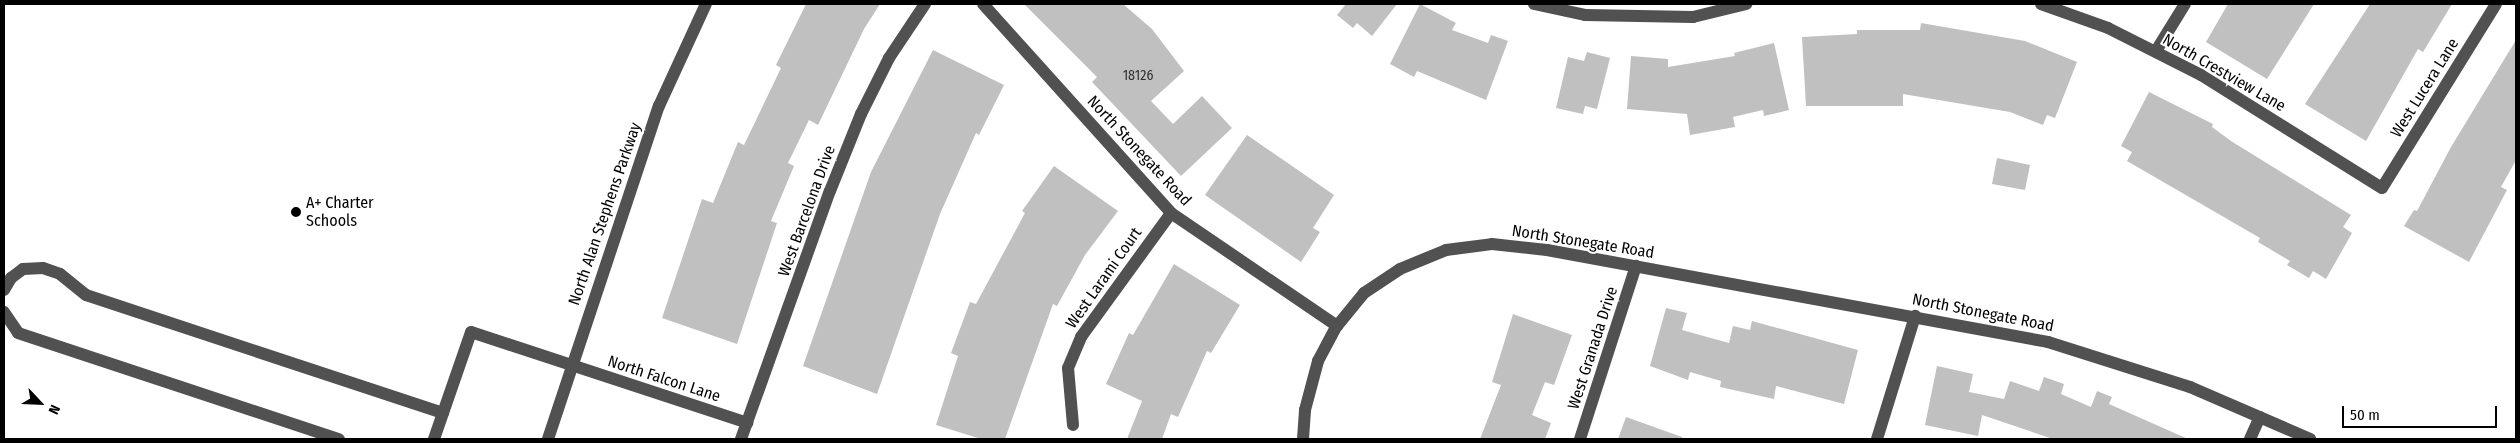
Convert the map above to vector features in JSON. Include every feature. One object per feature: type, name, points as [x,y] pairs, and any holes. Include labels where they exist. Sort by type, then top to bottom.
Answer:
[{"type":"street","name":"North Alan Stephens Parkway","points":[[548,439],[659,106],[706,4]]},
{"type":"street","name":"West Barcelona Drive","points":[[741,439],[830,190],[861,114],[889,58],[925,4]]},
{"type":"street","name":"North Stonegate Road","points":[[983,4],[1171,213],[1337,326],[1364,293],[1400,269],[1446,250],[1492,244],[1636,266],[2048,342],[2128,364],[2310,439]]},
{"type":"street","points":[[1534,4],[1585,15],[1693,17],[1746,4]]},
{"type":"street","name":"North Crestview Lane","points":[[2041,4],[2108,28],[2201,75],[2382,188]]},
{"type":"street","points":[[2156,51],[2185,4]]},
{"type":"street","name":"West Lucera Lane","points":[[2382,188],[2496,4]]},
{"type":"street","name":"West Larami Court","points":[[1072,425],[1068,368],[1081,337],[1171,213]]},
{"type":"street","name":"West Granada Drive","points":[[1580,439],[1636,266]]},
{"type":"street","points":[[4,290],[7,276],[23,269],[43,268],[60,274],[86,295],[443,413],[434,439]]},
{"type":"street","points":[[1877,439],[1915,316]]},
{"type":"street","points":[[5,318],[18,334],[339,439]]},
{"type":"street","points":[[1303,439],[1305,410],[1318,361],[1337,326]]},
{"type":"street","name":"North Falcon Lane","points":[[443,413],[471,332],[747,423]]},
{"type":"street","points":[[2250,439],[2260,417]]},
{"type":"building","points":[[806,4],[880,4],[864,29],[818,125],[809,120],[788,163],[794,166],[771,221],[777,223],[737,344],[662,318],[702,199],[713,203],[738,142],[744,145],[781,68],[776,65]]},
{"type":"building","points":[[1024,4],[1123,4],[1152,29],[1184,71],[1151,101],[1173,124],[1202,96],[1232,128],[1181,176],[1092,82],[1097,77]]},
{"type":"building","points":[[1346,4],[1397,4],[1372,36],[1357,23],[1353,28],[1337,15]]},
{"type":"building","points":[[1420,4],[1456,23],[1452,30],[1488,43],[1491,35],[1508,41],[1486,100],[1417,71],[1414,77],[1390,64]]},
{"type":"building","points":[[2228,4],[2314,4],[2267,79],[2206,42]]},
{"type":"building","points":[[2370,4],[2452,4],[2423,52],[2418,49],[2366,141],[2305,104]]},
{"type":"building","points":[[1921,23],[2025,41],[2077,62],[2055,118],[2047,115],[2043,125],[2010,112],[1903,94],[1903,106],[1806,106],[1802,37],[1857,34],[1857,30],[1920,30]]},
{"type":"building","points":[[2516,40],[2516,160],[2501,187],[2507,190],[2469,262],[2404,226],[2414,210],[2417,211],[2451,147]]},
{"type":"building","points":[[1774,43],[1789,110],[1764,116],[1763,110],[1733,117],[1735,127],[1690,135],[1687,114],[1627,109],[1631,56],[1668,59],[1668,67],[1735,56],[1734,53]]},
{"type":"building","points":[[933,50],[1004,85],[979,135],[976,133],[940,214],[877,394],[803,366],[871,172]]},
{"type":"building","points":[[1587,52],[1610,58],[1597,109],[1585,106],[1583,114],[1556,108],[1568,57],[1584,61]]},
{"type":"building","points":[[2149,92],[2213,124],[2212,127],[2231,141],[2351,215],[2343,227],[2352,233],[2326,279],[2313,271],[2309,278],[2287,265],[2290,261],[2258,242],[2260,238],[2127,161],[2132,152],[2121,146]]},
{"type":"building","points":[[1247,135],[1334,195],[1313,228],[1320,232],[1301,262],[1205,195]]},
{"type":"building","points":[[1997,158],[2030,165],[2025,190],[1992,184]]},
{"type":"building","points":[[1054,166],[1118,211],[1085,255],[1057,306],[1053,304],[1005,439],[981,439],[936,425],[958,356],[951,353],[970,302],[976,304],[1025,213],[1022,211]]},
{"type":"building","points":[[1174,264],[1240,305],[1211,353],[1207,351],[1178,417],[1171,414],[1162,439],[1127,439],[1142,401],[1106,384],[1129,333],[1133,335]]},
{"type":"building","points":[[1666,308],[1687,313],[1682,330],[1729,343],[1733,326],[1750,330],[1752,321],[1858,350],[1844,404],[1776,386],[1774,399],[1720,387],[1721,381],[1690,372],[1688,380],[1650,366]]},
{"type":"building","points":[[1513,314],[1572,335],[1554,385],[1545,382],[1532,415],[1551,423],[1545,439],[1480,439],[1501,385],[1492,382]]},
{"type":"building","points":[[1937,366],[1973,374],[1969,392],[2004,399],[2010,381],[2039,391],[2044,377],[2064,384],[2061,394],[2091,407],[2097,391],[2112,397],[2109,404],[2188,439],[2053,439],[1982,415],[1978,436],[1925,425]]},
{"type":"building","points":[[1626,417],[1682,437],[1682,439],[1618,439]]},
{"type":"place","name":"A+ Charter Schools","points":[[296,212]]}]
